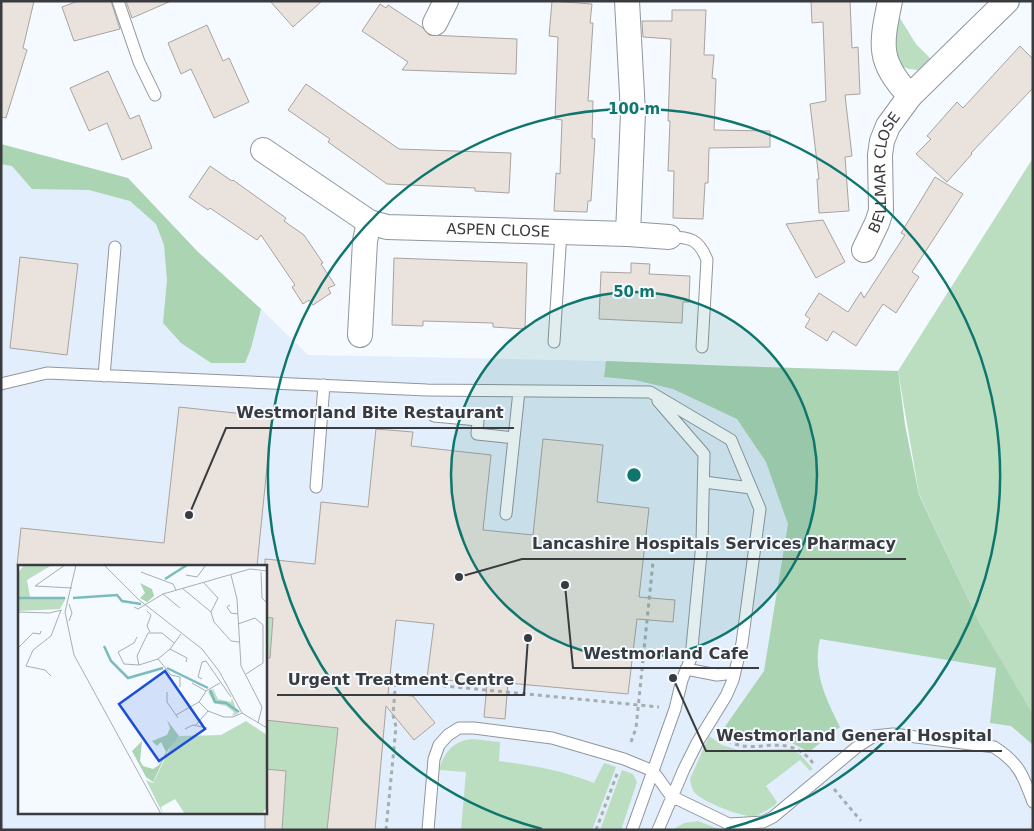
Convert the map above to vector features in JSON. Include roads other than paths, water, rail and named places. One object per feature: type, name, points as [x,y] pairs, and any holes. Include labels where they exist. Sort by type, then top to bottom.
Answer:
[{"type":"street","points":[[436,22],[446,1]]},
{"type":"street","points":[[627,1],[633,113],[628,234]]},
{"type":"street","name":"BELLMAR CLOSE","points":[[890,1],[883,34],[883,51],[889,71],[910,96]]},
{"type":"street","name":"BELLMAR CLOSE","points":[[864,250],[878,223],[881,211],[879,164],[882,141],[888,126],[910,96],[1007,1]]},
{"type":"street","name":"ASPEN CLOSE","points":[[263,150],[369,222],[387,227],[628,234],[669,237]]},
{"type":"street","points":[[360,335],[365,241],[369,222]]},
{"type":"lane","points":[[118,1],[139,62],[155,95]]},
{"type":"lane","points":[[554,342],[561,232]]},
{"type":"lane","name":"ASPEN CLOSE","points":[[669,237],[690,239],[698,244],[707,260],[702,347]]},
{"type":"lane","points":[[104,376],[115,247]]},
{"type":"lane","points":[[1,384],[47,373],[427,390],[650,392],[731,440],[760,509],[742,643],[726,696],[697,743],[671,796],[658,830]]},
{"type":"lane","points":[[316,487],[324,385]]},
{"type":"lane","points":[[506,514],[519,391]]},
{"type":"lane","points":[[632,830],[691,658],[702,543],[704,454],[650,392]]},
{"type":"lane","points":[[434,416],[478,420],[477,434],[514,438]]},
{"type":"lane","points":[[704,482],[751,488]]},
{"type":"lane","points":[[686,670],[717,675],[734,673]]},
{"type":"lane","points":[[428,830],[434,759],[439,744],[448,734],[459,728],[474,728],[552,738],[624,759],[653,771],[671,796],[731,827],[763,822],[773,817]]},
{"type":"lane","points":[[761,830],[773,817],[857,747],[874,736],[893,734],[994,747],[1006,755],[1018,767],[1033,802]]},
{"type":"place","name":"Westmorland Bite Restaurant","points":[[189,515]]},
{"type":"place","name":"Lancashire Hospitals Services Pharmacy","points":[[459,577]]},
{"type":"place","name":"Westmorland Cafe","points":[[565,585]]},
{"type":"place","name":"Urgent Treatment Centre","points":[[528,638]]},
{"type":"place","name":"Westmorland General Hospital","points":[[673,678]]}]
